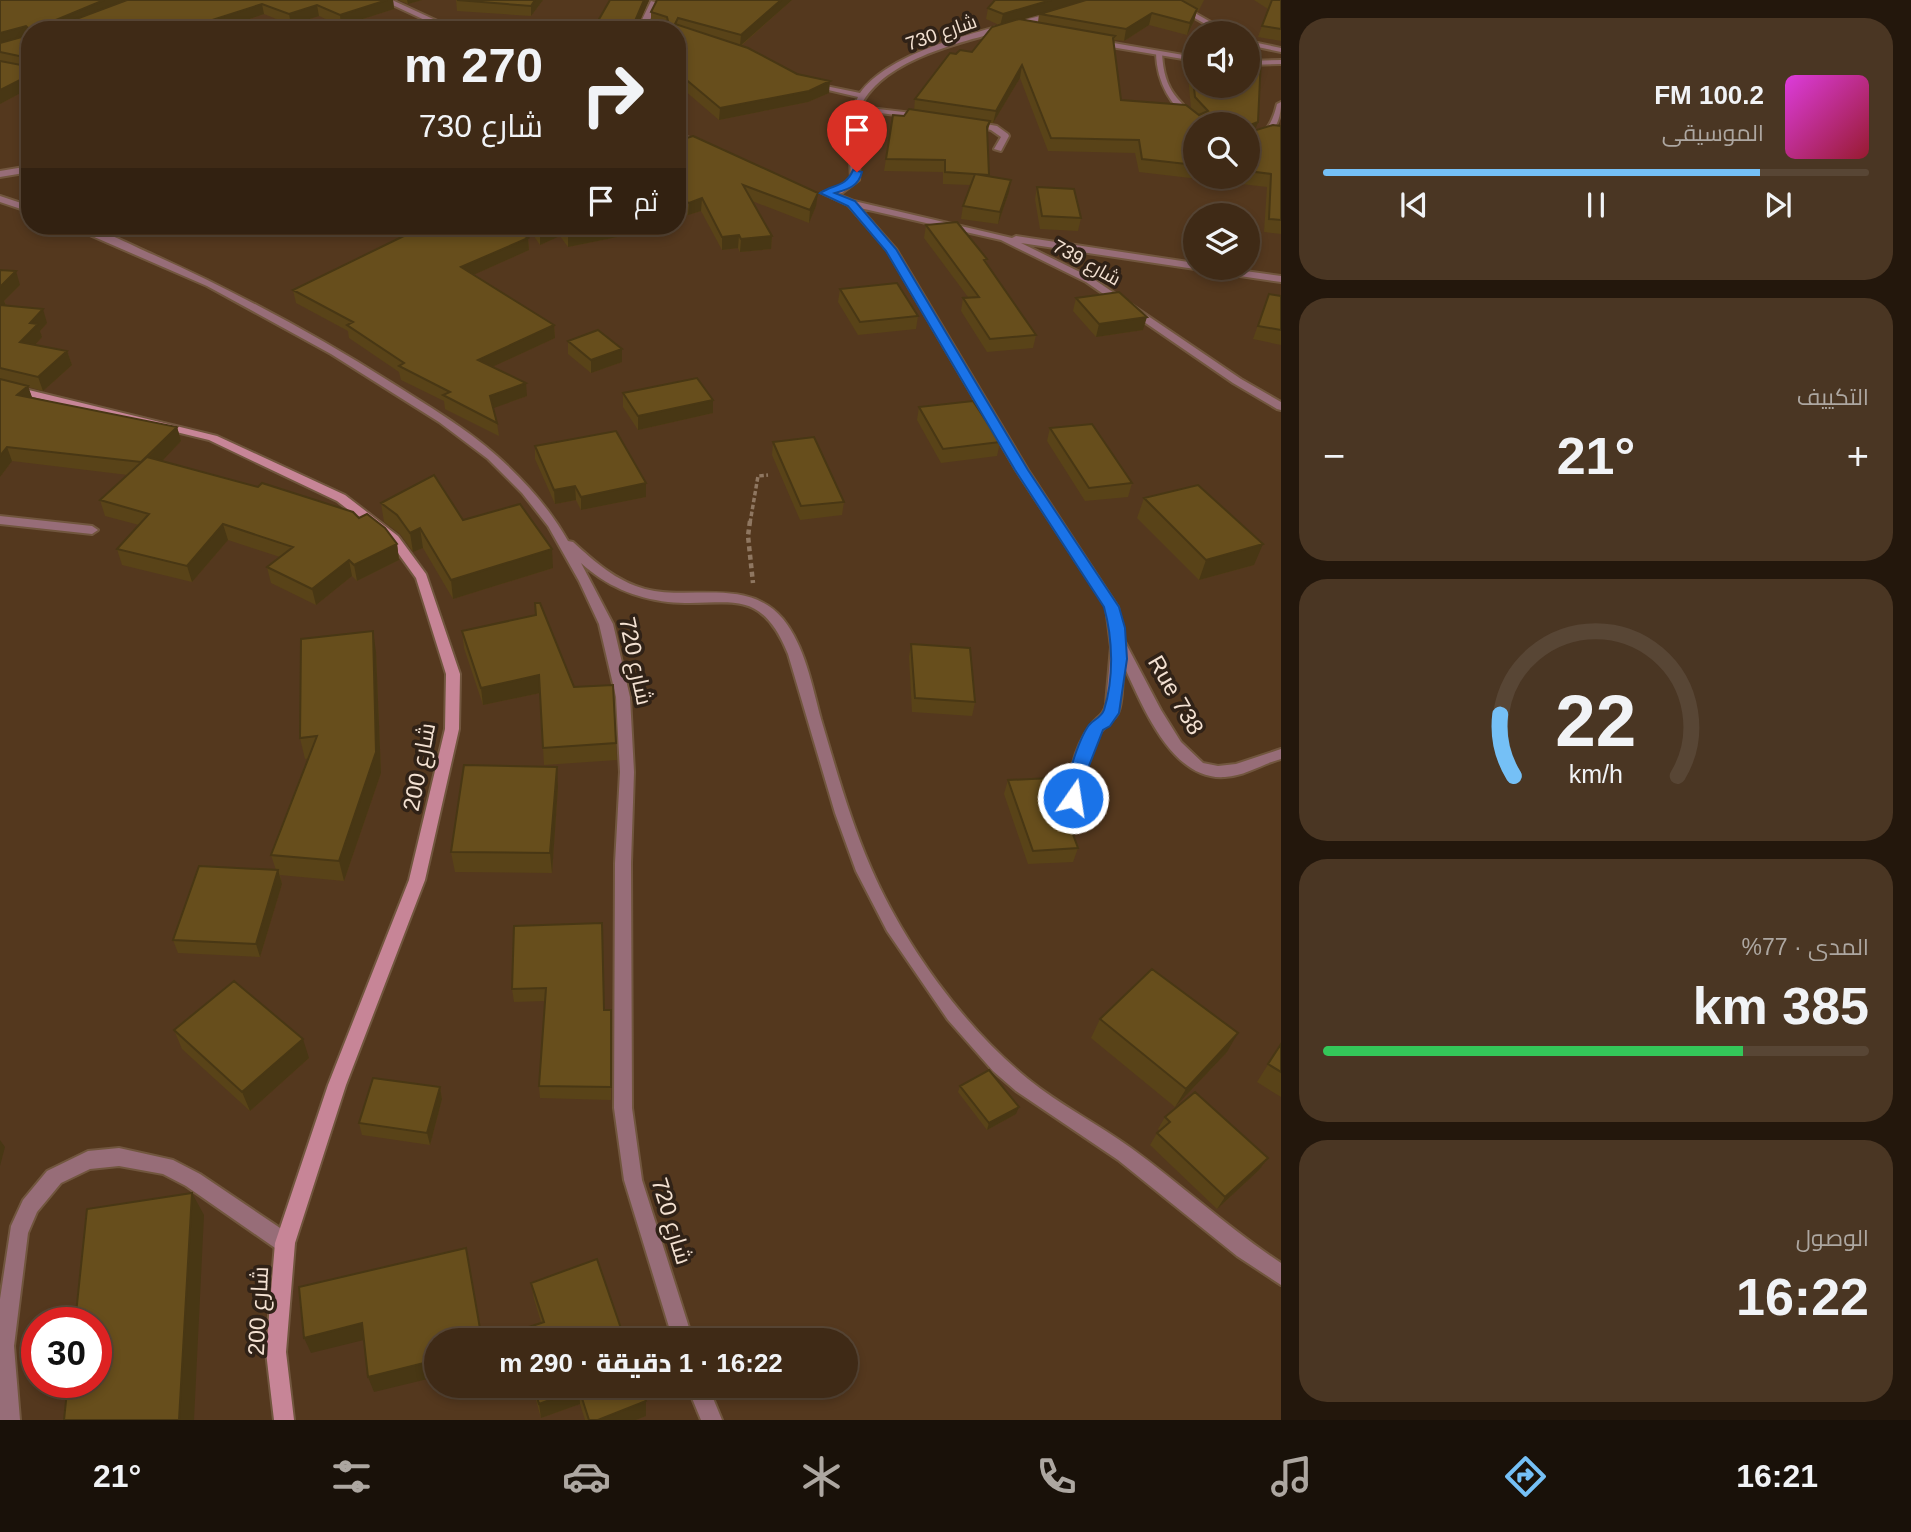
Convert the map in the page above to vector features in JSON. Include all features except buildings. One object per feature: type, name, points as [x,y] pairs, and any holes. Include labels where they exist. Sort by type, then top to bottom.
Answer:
[{"type":"main road","name":"شارع 200","points":[[0,386],[213,438],[282,468],[341,498],[394,539],[422,577],[453,674],[452,729],[417,880],[337,1085],[285,1243],[276,1352],[284,1420]]},
{"type":"street","points":[[386,0],[433,21]]},
{"type":"street","points":[[1167,0],[1205,21]]},
{"type":"street","points":[[645,21],[654,3]]},
{"type":"street","name":"شارع 730","points":[[822,193],[839,191],[855,180],[857,172],[852,129],[855,108],[860,95],[872,83],[897,66],[926,52],[1069,12]]},
{"type":"street","points":[[1016,27],[1039,31]]},
{"type":"street","points":[[1091,41],[1183,57]]},
{"type":"street","points":[[1260,46],[1281,50]]},
{"type":"street","points":[[1260,63],[1281,62]]},
{"type":"street","points":[[800,81],[860,95]]},
{"type":"street","points":[[686,139],[714,152]]},
{"type":"street","points":[[0,174],[21,170]]},
{"type":"street","name":"شارع 739","points":[[822,193],[851,204],[1004,238],[1089,280],[1237,381],[1281,407]]},
{"type":"street","points":[[0,199],[21,206]]},
{"type":"street","points":[[851,204],[891,249],[1022,470],[1112,607],[1119,640],[1119,659],[1111,713],[1105,722],[1096,727],[1076,776],[1074,813]]},
{"type":"street","name":"شارع 720","points":[[99,235],[210,285],[335,352],[398,389],[492,457],[526,490],[553,525],[606,624],[623,697],[627,772],[623,863],[623,1108],[633,1181],[679,1328]]},
{"type":"street","points":[[1004,238],[1183,264]]},
{"type":"street","points":[[1260,276],[1281,279]]},
{"type":"street","points":[[0,520],[92,530]]},
{"type":"street","points":[[553,525],[570,546],[601,573],[628,589],[676,598],[724,595],[755,601],[781,625],[804,681],[857,855],[874,893],[900,938],[972,1036],[1020,1084],[1139,1165],[1217,1231],[1281,1275]]},
{"type":"street","name":"Rue 738","points":[[1119,640],[1149,701],[1179,748],[1196,766],[1211,771],[1229,771],[1281,754]]},
{"type":"street","points":[[9,1420],[4,1346],[18,1233],[30,1206],[54,1177],[88,1160],[119,1157],[166,1166],[285,1243]]},
{"type":"street","points":[[702,1398],[712,1420]]},
{"type":"lane","points":[[1159,53],[1159,68],[1164,87],[1183,112]]},
{"type":"lane","points":[[1260,139],[1269,133],[1281,104]]},
{"type":"lane","points":[[855,108],[929,117]]},
{"type":"lane","points":[[967,122],[994,128],[1006,136],[998,149]]},
{"type":"path","points":[[755,601],[748,536],[758,476],[768,475]]},
{"type":"route","points":[[857,172],[855,180],[848,186],[839,191],[825,193],[851,204],[891,249],[1022,470],[1112,607],[1118,628],[1119,659],[1111,713],[1105,722],[1096,727],[1076,776],[1073,798]]}]
